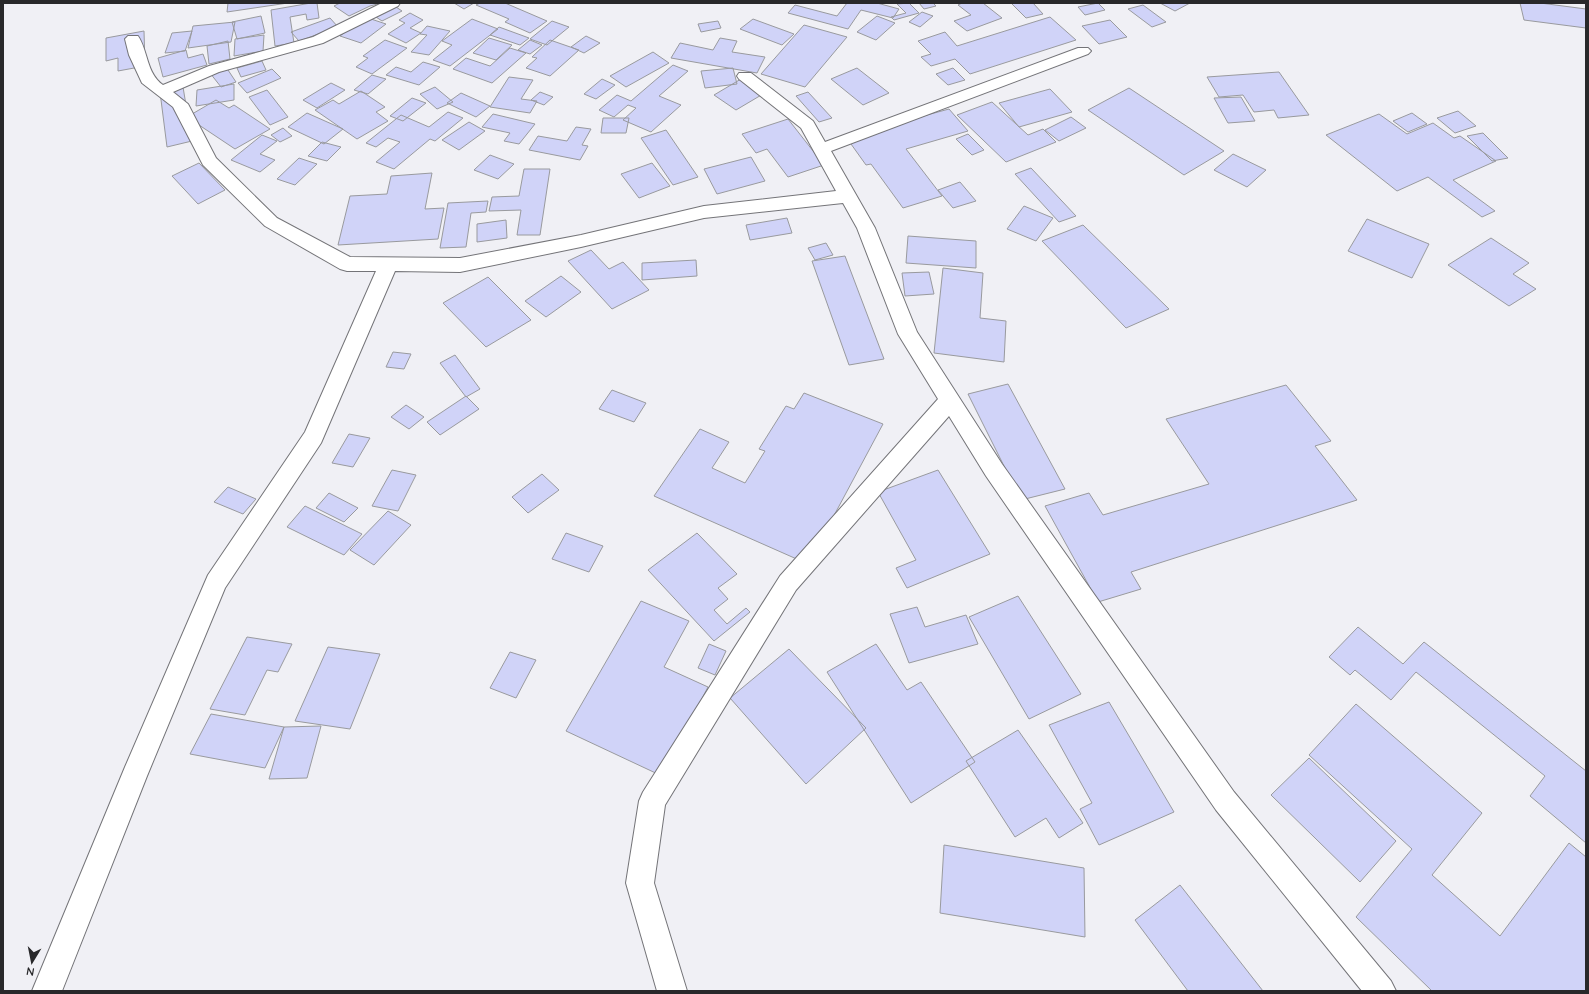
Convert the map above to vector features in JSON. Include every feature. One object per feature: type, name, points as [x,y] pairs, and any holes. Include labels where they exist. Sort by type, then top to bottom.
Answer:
[{"type":"street","points":[[162,91],[214,69],[318,40],[393,3]]},
{"type":"street","points":[[133,39],[137,55],[150,83],[180,104],[209,161],[271,222],[347,264],[460,266],[581,241],[704,212],[848,196]]},
{"type":"street","points":[[821,149],[1083,51]]},
{"type":"street","points":[[745,76],[807,125],[866,228],[908,334],[994,470],[1225,800],[1381,991]]},
{"type":"street","points":[[47,991],[134,776],[216,582],[314,437],[388,265]]},
{"type":"street","points":[[672,991],[640,883],[652,802],[788,583],[950,400]]},
{"type":"building","points":[[228,3],[288,3],[227,12]]},
{"type":"building","points":[[317,3],[319,18],[307,20],[306,14],[290,17],[294,43],[275,46],[271,10]]},
{"type":"building","points":[[340,3],[381,3],[370,6],[349,16],[334,6]]},
{"type":"building","points":[[454,3],[474,3],[464,9]]},
{"type":"building","points":[[480,3],[505,3],[547,21],[530,33],[505,22],[509,19],[476,5]]},
{"type":"building","points":[[847,3],[877,3],[899,9],[893,18],[861,10],[848,29],[788,13],[795,5],[837,16]]},
{"type":"building","points":[[909,3],[919,13],[894,20],[891,17],[906,13],[897,4]]},
{"type":"building","points":[[919,3],[933,3],[936,6],[924,9]]},
{"type":"building","points":[[962,3],[983,3],[1002,18],[967,31],[954,21],[971,15],[958,5]]},
{"type":"building","points":[[1011,3],[1033,3],[1043,14],[1026,18]]},
{"type":"building","points":[[1098,3],[1105,10],[1085,15],[1078,7]]},
{"type":"building","points":[[1160,3],[1190,3],[1175,11]]},
{"type":"building","points":[[1520,3],[1540,3],[1586,9],[1586,28],[1524,20]]},
{"type":"building","points":[[393,5],[402,11],[382,21],[373,15]]},
{"type":"building","points":[[1143,5],[1166,22],[1152,27],[1128,9]]},
{"type":"building","points":[[922,12],[933,16],[920,27],[909,22]]},
{"type":"building","points":[[410,13],[423,20],[410,28],[421,33],[406,43],[388,34],[405,23],[399,20]]},
{"type":"building","points":[[261,16],[265,33],[237,39],[232,22]]},
{"type":"building","points":[[877,16],[895,23],[876,40],[857,32]]},
{"type":"building","points":[[365,17],[386,24],[361,43],[340,36]]},
{"type":"building","points":[[1050,17],[1076,40],[970,74],[955,59],[931,66],[921,57],[931,54],[918,41],[945,32],[957,46]]},
{"type":"building","points":[[330,18],[338,27],[299,41],[291,32]]},
{"type":"building","points":[[472,19],[498,29],[450,66],[433,60],[452,45],[442,41]]},
{"type":"building","points":[[753,19],[794,34],[782,45],[740,29]]},
{"type":"building","points":[[1110,20],[1127,37],[1099,44],[1082,26]]},
{"type":"building","points":[[552,21],[569,27],[547,45],[530,39]]},
{"type":"building","points":[[718,21],[721,28],[701,32],[698,24]]},
{"type":"building","points":[[235,22],[231,42],[188,48],[193,26]]},
{"type":"building","points":[[804,25],[847,37],[805,87],[761,74]]},
{"type":"building","points":[[427,26],[450,31],[429,55],[411,52],[427,35],[420,34]]},
{"type":"building","points":[[499,27],[529,38],[520,45],[490,35]]},
{"type":"building","points":[[144,31],[145,66],[118,71],[118,58],[106,61],[106,38]]},
{"type":"building","points":[[192,31],[185,51],[165,53],[172,33]]},
{"type":"building","points":[[264,35],[263,51],[234,56],[235,39]]},
{"type":"building","points":[[586,36],[600,43],[584,53],[571,47]]},
{"type":"building","points":[[489,38],[512,45],[496,60],[473,53]]},
{"type":"building","points":[[720,38],[737,41],[732,52],[765,57],[757,73],[671,58],[680,43],[713,50]]},
{"type":"building","points":[[385,40],[407,48],[372,74],[356,67],[368,58],[363,56]]},
{"type":"building","points":[[530,40],[542,45],[530,54],[518,50]]},
{"type":"building","points":[[550,40],[579,50],[550,76],[526,68],[537,58],[532,57]]},
{"type":"building","points":[[228,41],[230,59],[209,64],[207,46]]},
{"type":"building","points":[[510,48],[526,53],[492,83],[453,69],[466,58],[490,66]]},
{"type":"building","points":[[186,50],[188,58],[203,54],[207,65],[163,77],[158,58]]},
{"type":"building","points":[[653,52],[669,63],[626,87],[610,76]]},
{"type":"building","points":[[262,61],[266,70],[241,77],[237,68]]},
{"type":"building","points":[[423,62],[440,67],[419,85],[386,75],[396,67],[411,72]]},
{"type":"building","points":[[673,65],[688,71],[659,96],[681,105],[651,132],[623,120],[636,108],[628,105],[614,117],[599,110],[617,95],[631,101]]},
{"type":"building","points":[[226,67],[236,82],[221,87],[210,73]]},
{"type":"building","points":[[733,68],[737,84],[705,88],[701,71]]},
{"type":"building","points":[[857,68],[889,93],[863,105],[831,79]]},
{"type":"building","points":[[953,68],[965,80],[948,85],[936,74]]},
{"type":"building","points":[[272,69],[281,78],[247,93],[238,83]]},
{"type":"building","points":[[1279,72],[1309,115],[1278,118],[1274,110],[1254,112],[1243,95],[1219,97],[1207,77]]},
{"type":"building","points":[[372,75],[386,79],[368,94],[354,90]]},
{"type":"building","points":[[509,77],[533,80],[521,99],[537,101],[530,113],[490,107]]},
{"type":"building","points":[[602,79],[615,85],[596,99],[584,94]]},
{"type":"building","points":[[741,79],[763,94],[736,110],[714,95]]},
{"type":"building","points":[[331,83],[345,90],[317,108],[303,100]]},
{"type":"building","points":[[234,84],[234,100],[196,106],[197,90]]},
{"type":"building","points":[[183,87],[192,141],[167,147],[160,92]]},
{"type":"building","points":[[435,87],[453,102],[437,109],[420,94]]},
{"type":"building","points":[[1129,88],[1224,151],[1184,175],[1088,110]]},
{"type":"building","points":[[1050,89],[1072,112],[1019,127],[999,103]]},
{"type":"building","points":[[267,90],[288,117],[270,125],[249,97]]},
{"type":"building","points":[[361,91],[385,107],[376,112],[388,121],[357,139],[315,110],[333,100],[339,104]]},
{"type":"building","points":[[540,92],[553,97],[544,105],[531,100]]},
{"type":"building","points":[[808,92],[832,118],[819,122],[796,96]]},
{"type":"building","points":[[461,93],[490,106],[476,117],[447,103]]},
{"type":"building","points":[[1241,97],[1255,121],[1228,123],[1214,98]]},
{"type":"building","points":[[412,98],[426,103],[403,121],[390,116]]},
{"type":"building","points":[[216,100],[229,108],[234,105],[270,129],[235,149],[187,117]]},
{"type":"building","points":[[992,102],[1028,135],[1043,129],[1056,142],[1006,162],[957,115]]},
{"type":"building","points":[[949,109],[968,131],[906,149],[942,196],[903,208],[871,164],[866,165],[846,137]]},
{"type":"building","points":[[1458,111],[1476,126],[1455,133],[1437,118]]},
{"type":"building","points":[[448,112],[463,118],[435,141],[430,139],[394,169],[376,162],[400,142],[388,138],[376,147],[366,143],[401,115],[429,127]]},
{"type":"building","points":[[307,113],[343,129],[324,144],[288,127]]},
{"type":"building","points":[[1412,113],[1427,124],[1408,132],[1393,121]]},
{"type":"building","points":[[493,114],[535,124],[519,144],[504,141],[510,133],[482,127]]},
{"type":"building","points":[[1379,114],[1407,134],[1433,123],[1454,138],[1460,136],[1496,161],[1453,180],[1495,211],[1482,217],[1428,177],[1397,191],[1326,135]]},
{"type":"building","points":[[1071,117],[1086,128],[1059,141],[1045,130]]},
{"type":"building","points":[[603,118],[629,118],[626,133],[601,133]]},
{"type":"building","points":[[788,119],[824,165],[788,177],[767,149],[756,153],[742,134]]},
{"type":"building","points":[[469,122],[485,131],[459,150],[442,140]]},
{"type":"building","points":[[576,127],[591,129],[582,145],[588,146],[580,160],[529,150],[538,136],[567,141]]},
{"type":"building","points":[[283,128],[292,136],[280,142],[271,135]]},
{"type":"building","points":[[666,130],[698,177],[673,185],[641,138]]},
{"type":"building","points":[[1483,133],[1508,158],[1492,161],[1467,136]]},
{"type":"building","points":[[968,134],[984,150],[972,155],[956,139]]},
{"type":"building","points":[[262,135],[277,141],[260,154],[275,160],[260,172],[231,160]]},
{"type":"building","points":[[322,142],[341,147],[327,161],[308,156]]},
{"type":"building","points":[[1233,154],[1266,170],[1247,187],[1214,170]]},
{"type":"building","points":[[490,155],[514,164],[498,179],[474,170]]},
{"type":"building","points":[[751,157],[765,181],[717,194],[704,169]]},
{"type":"building","points":[[299,158],[317,164],[295,185],[277,179]]},
{"type":"building","points":[[199,163],[225,190],[198,204],[172,176]]},
{"type":"building","points":[[652,163],[670,186],[639,198],[621,174]]},
{"type":"building","points":[[1031,168],[1076,216],[1059,222],[1015,174]]},
{"type":"building","points":[[524,169],[550,169],[540,235],[517,235],[521,210],[489,211],[492,197],[519,196]]},
{"type":"building","points":[[432,173],[425,209],[444,208],[438,239],[338,245],[350,196],[387,194],[391,176]]},
{"type":"building","points":[[960,182],[976,201],[953,208],[938,190]]},
{"type":"building","points":[[488,201],[486,212],[471,213],[466,247],[440,248],[448,203]]},
{"type":"building","points":[[1024,206],[1053,218],[1036,241],[1007,229]]},
{"type":"building","points":[[787,218],[792,233],[750,240],[746,225]]},
{"type":"building","points":[[1367,219],[1429,244],[1412,278],[1348,251]]},
{"type":"building","points":[[506,220],[507,238],[477,242],[477,224]]},
{"type":"building","points":[[1083,225],[1169,309],[1126,328],[1042,241]]},
{"type":"building","points":[[908,236],[976,241],[976,268],[906,263]]},
{"type":"building","points":[[1491,238],[1529,263],[1513,274],[1536,289],[1509,306],[1448,265]]},
{"type":"building","points":[[826,243],[833,255],[815,260],[808,248]]},
{"type":"building","points":[[591,250],[609,269],[623,262],[649,290],[612,309],[568,261]]},
{"type":"building","points":[[845,256],[884,359],[849,365],[812,261]]},
{"type":"building","points":[[696,260],[697,276],[642,280],[642,263]]},
{"type":"building","points":[[943,268],[983,273],[980,318],[1006,321],[1004,362],[934,353]]},
{"type":"building","points":[[929,272],[934,294],[905,296],[902,273]]},
{"type":"building","points":[[561,276],[581,292],[546,317],[525,301]]},
{"type":"building","points":[[488,277],[531,320],[486,347],[443,303]]},
{"type":"building","points":[[393,352],[411,354],[404,369],[386,367]]},
{"type":"building","points":[[455,355],[480,389],[466,397],[440,363]]},
{"type":"building","points":[[1008,384],[1065,489],[1021,500],[968,394]]},
{"type":"building","points":[[1286,385],[1331,441],[1315,446],[1357,500],[1131,572],[1141,589],[1098,602],[1045,506],[1089,493],[1103,515],[1209,484],[1166,419]]},
{"type":"building","points":[[612,390],[646,403],[634,422],[599,409]]},
{"type":"building","points":[[804,393],[883,424],[808,564],[654,496],[700,429],[729,442],[712,468],[745,483],[765,451],[759,449],[786,406],[794,409]]},
{"type":"building","points":[[466,396],[479,409],[440,435],[427,422]]},
{"type":"building","points":[[406,405],[424,417],[409,429],[391,417]]},
{"type":"building","points":[[349,434],[370,438],[353,467],[332,463]]},
{"type":"building","points":[[392,470],[416,475],[398,511],[372,506]]},
{"type":"building","points":[[938,470],[990,554],[907,588],[896,568],[916,560],[878,492]]},
{"type":"building","points":[[542,474],[559,490],[528,513],[512,497]]},
{"type":"building","points":[[228,487],[256,499],[243,514],[214,502]]},
{"type":"building","points":[[329,493],[358,508],[344,522],[316,508]]},
{"type":"building","points":[[305,506],[362,534],[344,555],[287,527]]},
{"type":"building","points":[[388,511],[411,525],[374,565],[350,550]]},
{"type":"building","points":[[566,533],[603,546],[589,572],[552,559]]},
{"type":"building","points":[[697,533],[737,574],[718,588],[728,599],[714,610],[727,624],[746,608],[750,612],[714,641],[648,570]]},
{"type":"building","points":[[1018,596],[1081,694],[1029,719],[969,617]]},
{"type":"building","points":[[641,601],[689,621],[664,667],[708,687],[662,776],[566,731]]},
{"type":"building","points":[[917,607],[925,627],[966,615],[978,644],[909,663],[890,614]]},
{"type":"building","points":[[1358,627],[1403,664],[1424,642],[1586,771],[1586,843],[1530,796],[1545,776],[1416,672],[1391,700],[1355,670],[1350,675],[1329,657]]},
{"type":"building","points":[[247,637],[292,644],[278,672],[267,670],[245,715],[210,709]]},
{"type":"building","points":[[709,644],[726,651],[715,675],[698,668]]},
{"type":"building","points":[[876,644],[907,690],[921,682],[975,762],[911,803],[827,672]]},
{"type":"building","points":[[328,647],[380,654],[350,729],[295,721]]},
{"type":"building","points":[[789,649],[866,728],[806,784],[730,698]]},
{"type":"building","points":[[510,652],[536,660],[516,698],[490,688]]},
{"type":"building","points":[[1109,702],[1174,812],[1099,845],[1080,809],[1092,803],[1049,725]]},
{"type":"building","points":[[1356,704],[1482,813],[1432,875],[1500,936],[1569,843],[1586,857],[1586,991],[1432,991],[1356,917],[1412,849],[1309,755]]},
{"type":"building","points":[[211,714],[284,727],[265,768],[190,754]]},
{"type":"building","points":[[321,726],[307,778],[269,779],[284,727]]},
{"type":"building","points":[[1018,730],[1083,823],[1059,838],[1046,818],[1015,837],[966,761]]},
{"type":"building","points":[[1309,758],[1396,841],[1360,882],[1271,795]]},
{"type":"building","points":[[944,845],[1084,868],[1085,937],[940,913]]},
{"type":"building","points":[[1180,885],[1263,991],[1188,991],[1135,920]]}]
